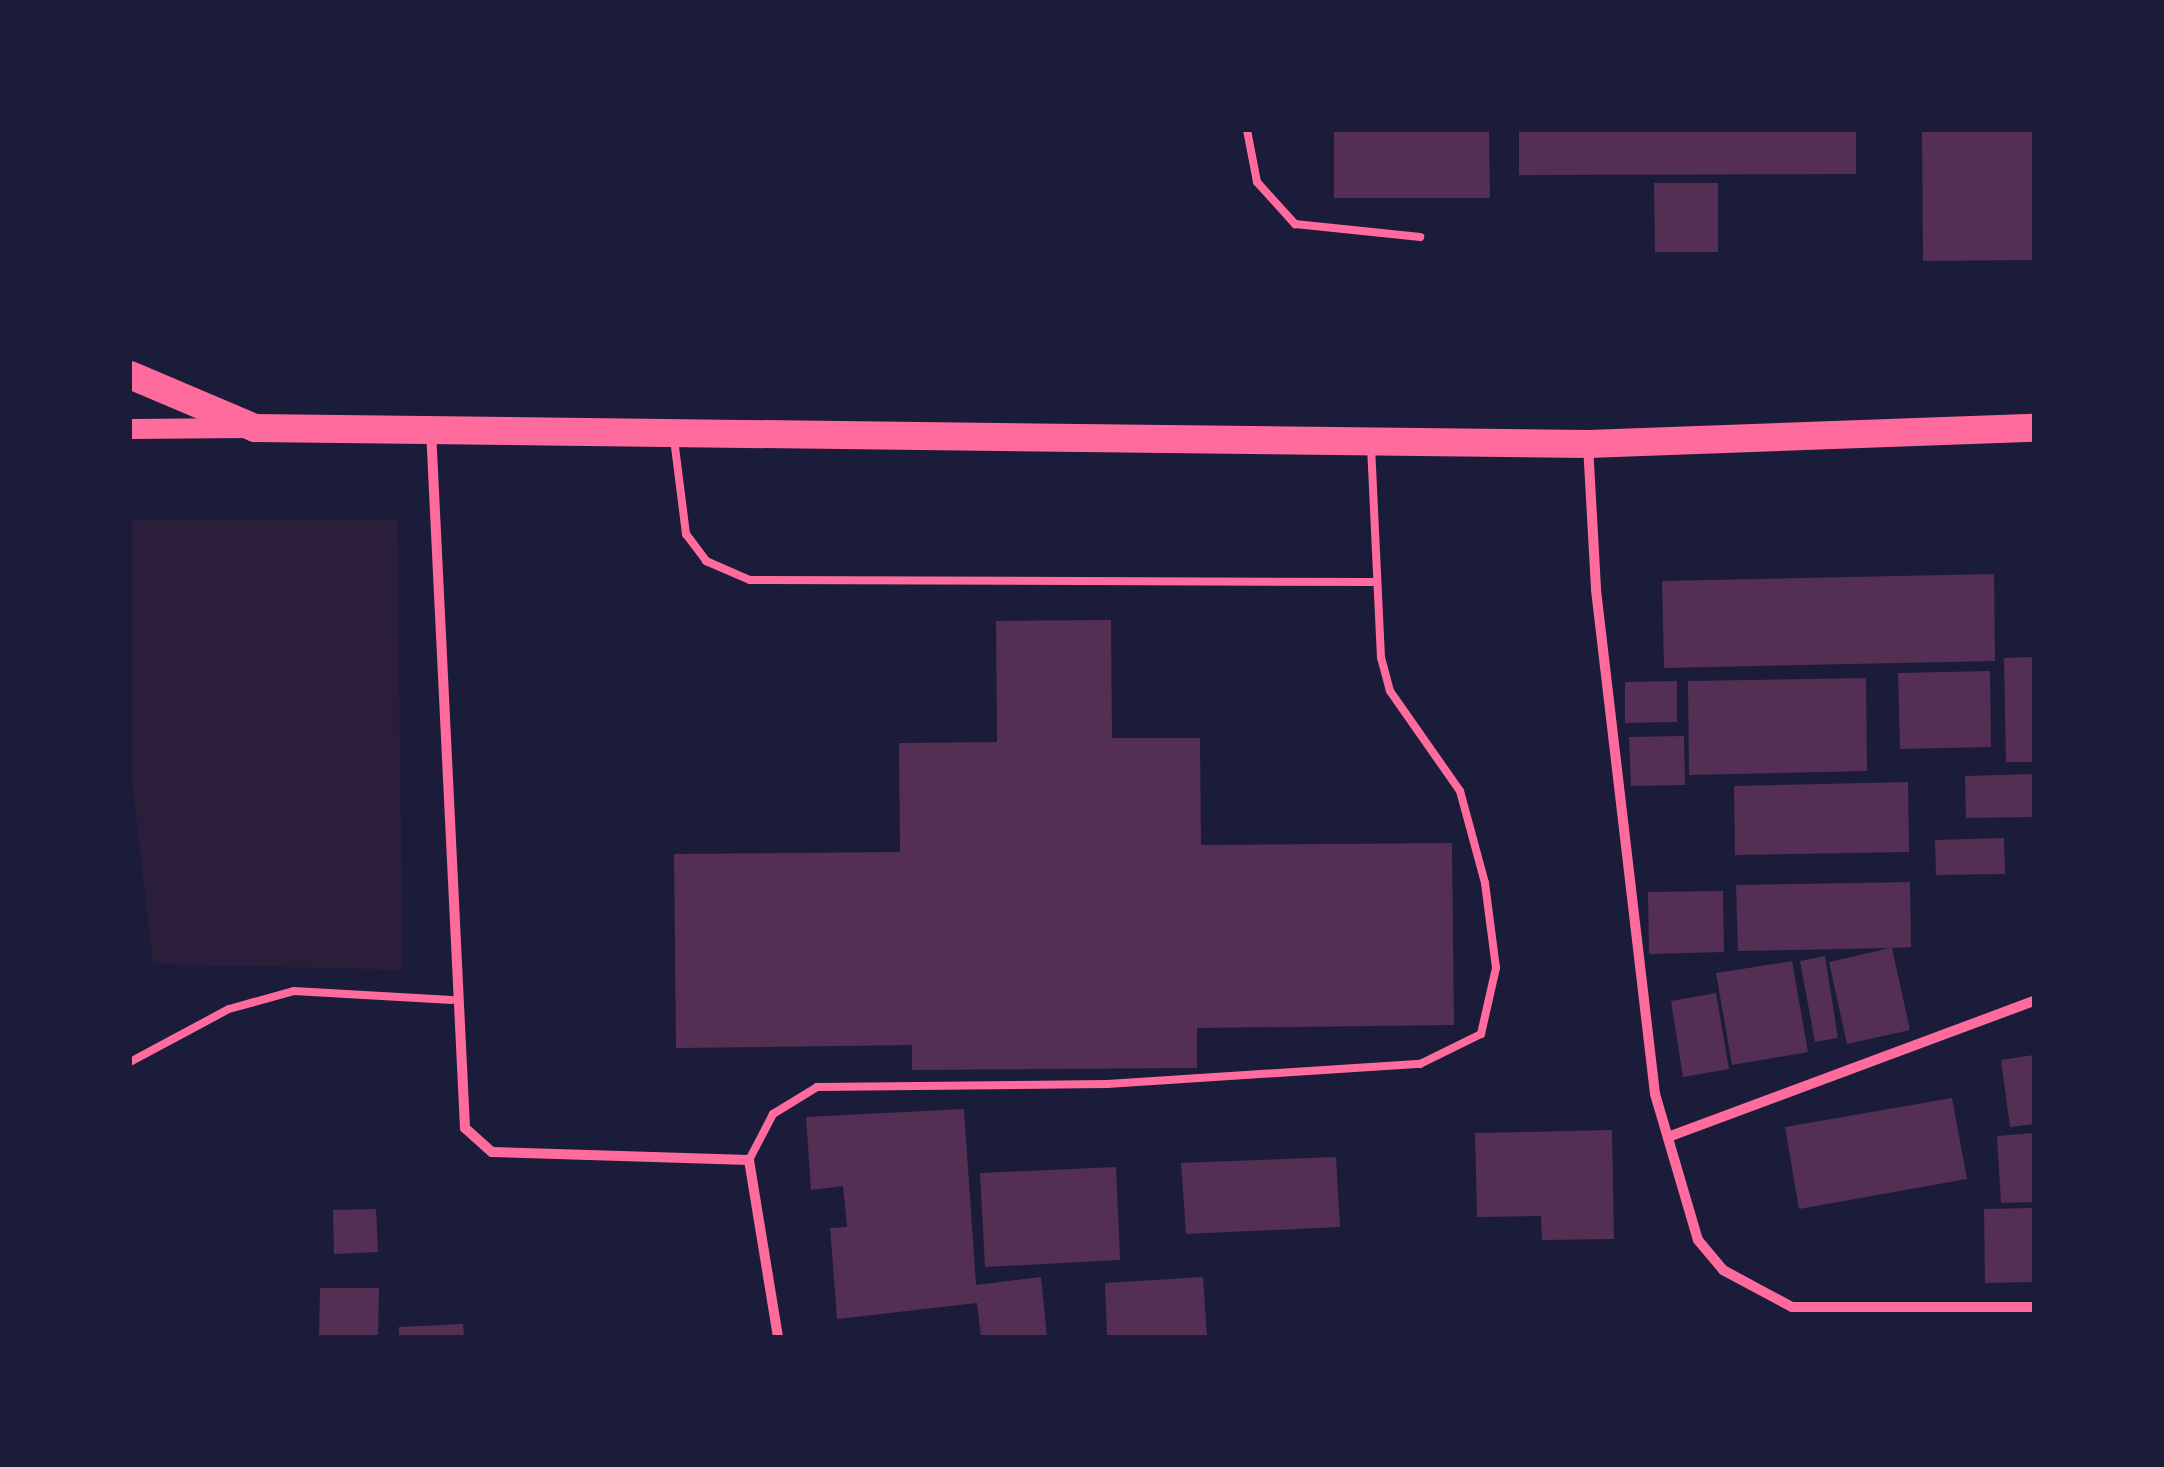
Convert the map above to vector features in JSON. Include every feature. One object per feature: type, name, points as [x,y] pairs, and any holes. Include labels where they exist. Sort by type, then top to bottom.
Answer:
[{"type":"highway","points":[[130,376],[256,428],[1588,444],[2034,428]]},
{"type":"main road","points":[[130,429],[256,428]]},
{"type":"street","points":[[431,430],[458,1106],[476,1143],[492,1152],[749,1160],[778,1337]]},
{"type":"street","points":[[1588,444],[1630,905],[1668,1137],[1698,1240],[1754,1292],[1792,1307],[2034,1306]]},
{"type":"street","points":[[1668,1137],[2034,1001]]},
{"type":"lane","points":[[1247,130],[1256,182],[1296,224],[1420,237]]},
{"type":"lane","points":[[674,435],[686,534],[706,561],[750,580],[1376,582]]},
{"type":"lane","points":[[749,1160],[773,1114],[817,1086],[1089,1085],[1420,1064],[1481,1034],[1496,968],[1473,824],[1390,691],[1376,582],[1371,443]]},
{"type":"lane","points":[[130,1062],[229,1008],[294,991],[452,1000]]},
{"type":"shaded area","points":[[130,520],[397,520],[403,970],[153,964],[130,764]]},
{"type":"building","points":[[1334,130],[1489,130],[1490,198],[1334,198]]},
{"type":"building","points":[[1519,130],[1856,130],[1856,174],[1519,175]]},
{"type":"building","points":[[1922,130],[2034,130],[2034,260],[1923,261]]},
{"type":"building","points":[[1654,183],[1718,183],[1718,252],[1655,252]]},
{"type":"building","points":[[1994,574],[1995,661],[1664,668],[1662,581]]},
{"type":"building","points":[[1111,620],[1112,738],[1200,738],[1201,845],[1452,843],[1454,1025],[1197,1028],[1197,1068],[912,1070],[912,1045],[676,1048],[674,854],[900,852],[899,743],[997,742],[996,621]]},
{"type":"building","points":[[2034,657],[2034,762],[2006,762],[2004,658]]},
{"type":"building","points":[[1990,671],[1991,747],[1900,749],[1898,673]]},
{"type":"building","points":[[1866,678],[1867,771],[1689,775],[1688,681]]},
{"type":"building","points":[[1677,681],[1677,722],[1625,723],[1625,682]]},
{"type":"building","points":[[1684,736],[1685,785],[1631,786],[1629,737]]},
{"type":"building","points":[[2034,774],[2034,817],[1966,818],[1965,776]]},
{"type":"building","points":[[1908,782],[1909,852],[1735,855],[1734,786]]},
{"type":"building","points":[[2004,838],[2005,874],[1936,875],[1935,840]]},
{"type":"building","points":[[1910,882],[1911,947],[1892,948],[1910,1030],[1847,1044],[1829,962],[1890,948],[1738,951],[1736,885]]},
{"type":"building","points":[[1723,891],[1724,952],[1649,954],[1648,892]]},
{"type":"building","points":[[1825,956],[1838,1038],[1815,1042],[1800,961]]},
{"type":"building","points":[[1792,961],[1808,1052],[1732,1065],[1716,973]]},
{"type":"building","points":[[1716,993],[1729,1069],[1683,1077],[1671,1001]]},
{"type":"building","points":[[2034,1055],[2034,1124],[2010,1127],[2001,1060]]},
{"type":"building","points":[[1952,1098],[1967,1179],[1799,1209],[1785,1127]]},
{"type":"building","points":[[964,1109],[976,1285],[1041,1277],[1047,1337],[981,1337],[977,1303],[837,1319],[830,1228],[847,1227],[843,1186],[811,1190],[806,1117]]},
{"type":"building","points":[[1612,1130],[1614,1239],[1542,1240],[1541,1216],[1477,1217],[1475,1133]]},
{"type":"building","points":[[2034,1133],[2034,1202],[2001,1203],[1997,1136]]},
{"type":"building","points":[[1336,1157],[1340,1227],[1186,1234],[1181,1163]]},
{"type":"building","points":[[1116,1167],[1120,1260],[985,1267],[980,1173]]},
{"type":"building","points":[[2034,1208],[2034,1282],[1985,1283],[1984,1209]]},
{"type":"building","points":[[376,1209],[378,1252],[334,1254],[333,1210]]},
{"type":"building","points":[[1203,1277],[1207,1337],[1107,1337],[1105,1283]]},
{"type":"building","points":[[320,1288],[379,1288],[378,1337],[319,1337]]},
{"type":"building","points":[[463,1324],[464,1337],[399,1337],[399,1327]]}]
